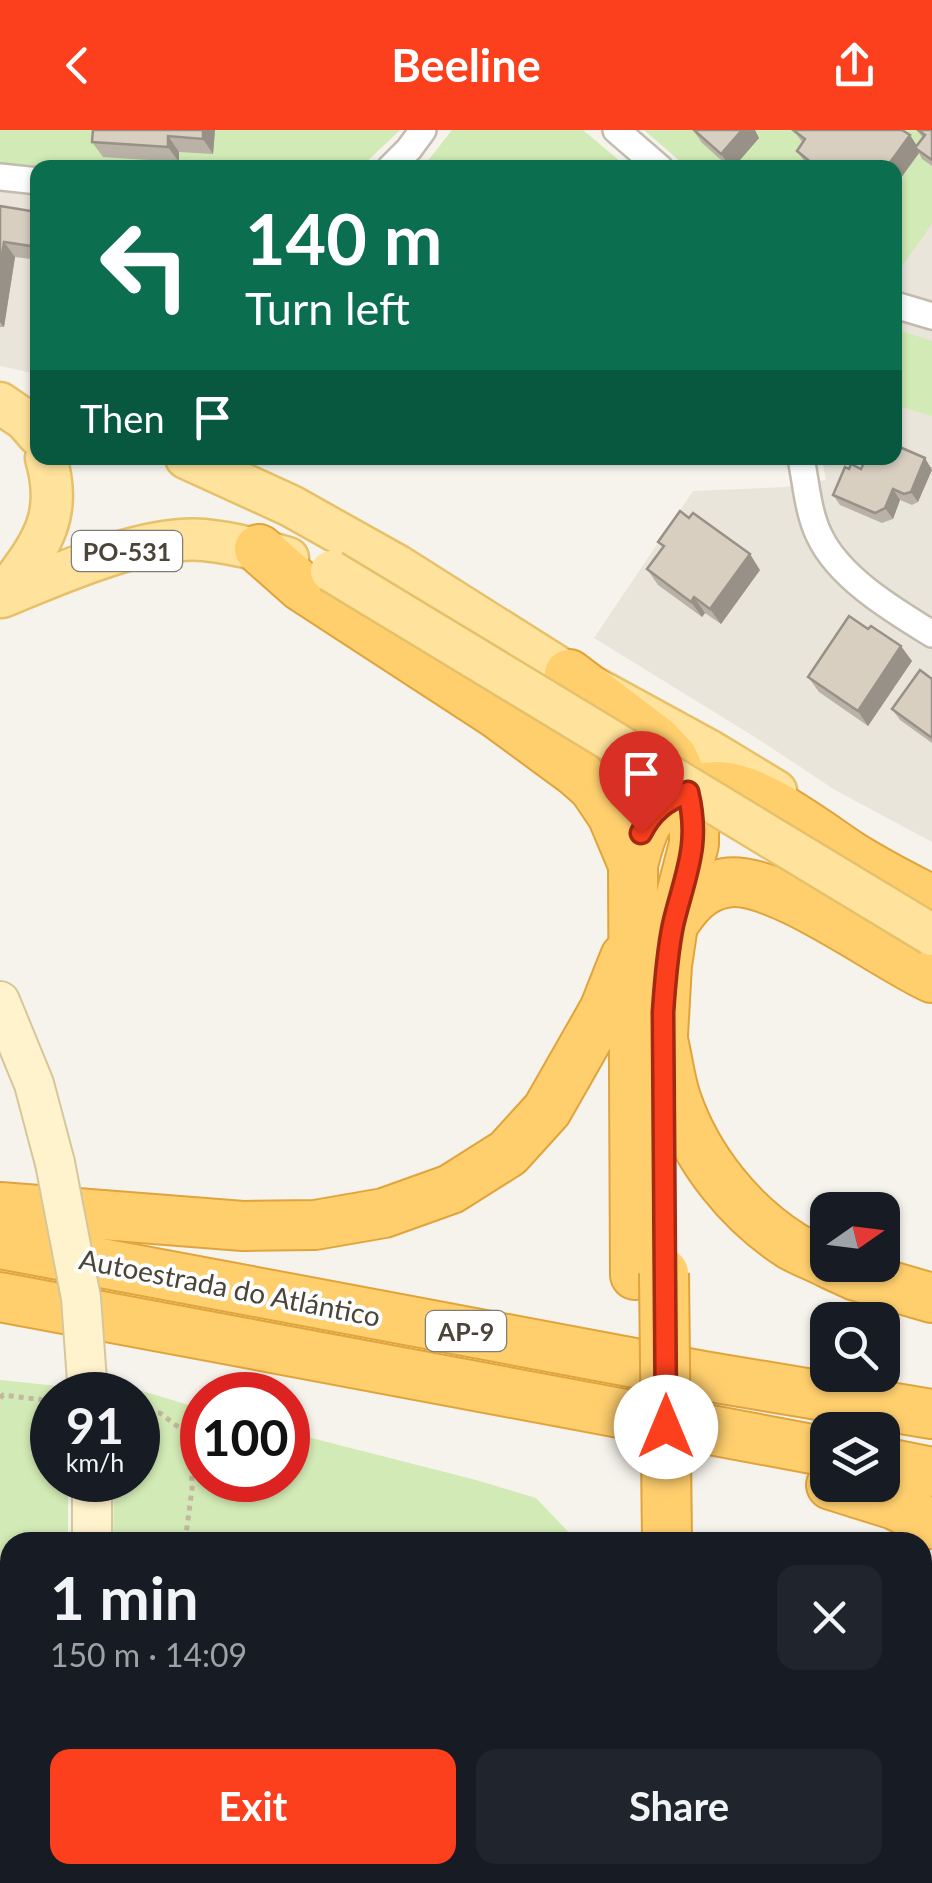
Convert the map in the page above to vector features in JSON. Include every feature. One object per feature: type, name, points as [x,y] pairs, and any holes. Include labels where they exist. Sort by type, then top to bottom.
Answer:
[{"type":"highway","points":[[258,549],[302,587],[497,714],[594,787],[612,815],[634,865],[666,965],[635,1532]]},
{"type":"highway","points":[[0,1207],[243,1226],[315,1224],[384,1213],[450,1189],[508,1154],[546,1110],[653,930],[694,844],[694,815],[673,758],[656,740],[569,674]]},
{"type":"highway","points":[[634,865],[641,833],[660,806],[688,792],[726,787],[756,797],[874,870],[932,900]]},
{"type":"highway","points":[[653,930],[710,888],[725,882],[755,884],[804,906],[932,978]]},
{"type":"highway","points":[[653,930],[650,1274],[665,1532]]},
{"type":"highway","points":[[664,1040],[676,1099],[713,1172],[753,1216],[792,1246],[810,1255]]},
{"type":"highway","name":"Autoestrada do Atlántico","points":[[0,1244],[704,1376],[932,1414]]},
{"type":"highway","points":[[877,1282],[932,1298]]},
{"type":"highway","name":"Autoestrada do Atlántico","points":[[0,1298],[810,1449]]},
{"type":"highway","points":[[290,1352],[374,1390],[810,1478]]},
{"type":"highway","points":[[900,1466],[932,1472]]},
{"type":"highway","points":[[885,1502],[932,1524]]},
{"type":"main road","points":[[0,402],[30,406]]},
{"type":"main road","points":[[0,402],[30,426]]},
{"type":"main road","points":[[1,597],[40,545],[51,513],[52,476],[48,465]]},
{"type":"main road","points":[[201,465],[291,506],[398,566],[569,674],[710,751],[851,837],[932,878]]},
{"type":"main road","name":"PO-531","points":[[1,597],[96,560],[148,545],[201,540],[258,549],[330,571],[932,935]]},
{"type":"main road","points":[[0,1000],[34,1084],[55,1163],[80,1298],[86,1372]]},
{"type":"main road","points":[[92,1502],[92,1532]]},
{"type":"street","points":[[398,160],[423,130]]},
{"type":"street","points":[[616,130],[651,160]]},
{"type":"street","points":[[0,177],[30,180]]},
{"type":"street","points":[[902,307],[932,316]]},
{"type":"street","points":[[802,465],[820,536],[846,572],[932,634]]},
{"type":"path","points":[[0,1398],[3,1395],[30,1398]]},
{"type":"path","points":[[160,1413],[191,1436],[192,1490],[186,1532]]},
{"type":"shaded area","points":[[0,130],[400,130],[368,160],[30,160],[30,372],[0,366]]},
{"type":"shaded area","points":[[644,130],[932,130],[932,842],[835,790],[594,638],[693,491],[787,487],[826,480],[823,465],[902,465],[902,160],[679,160]]},
{"type":"green space","points":[[0,130],[400,130],[368,160],[0,163]]},
{"type":"green space","points":[[452,130],[583,130],[619,160],[428,160]]},
{"type":"green space","points":[[644,130],[932,130],[932,224],[902,266],[902,160],[679,160]]},
{"type":"green space","points":[[902,331],[932,341],[932,416],[902,407]]},
{"type":"green space","points":[[0,1380],[30,1383],[30,1502],[68,1502],[68,1532],[0,1532]]},
{"type":"green space","points":[[160,1396],[180,1402],[180,1502],[310,1502],[310,1438],[536,1498],[568,1532],[113,1532],[114,1502],[160,1502]]},
{"type":"building","points":[[93,130],[203,130],[203,139],[168,136],[168,147],[92,142]]},
{"type":"building","points":[[694,130],[742,130],[721,154]]},
{"type":"building","points":[[793,130],[902,130],[910,135],[892,160],[808,160],[797,151],[805,139]]},
{"type":"building","points":[[918,130],[932,130],[932,160],[915,148],[925,135]]},
{"type":"building","points":[[0,206],[30,211],[30,246],[4,242],[0,269]]},
{"type":"building","points":[[902,448],[925,458],[911,492],[904,494],[893,489],[885,508],[875,513],[833,495],[845,467],[861,469],[863,465],[902,465]]},
{"type":"building","points":[[680,511],[689,518],[693,513],[750,554],[710,609],[694,597],[691,602],[647,569],[664,546],[658,542]]},
{"type":"building","points":[[849,616],[901,646],[858,711],[808,677]]},
{"type":"building","points":[[920,670],[932,679],[932,738],[892,709]]},
{"type":"route","points":[[641,833],[660,806],[688,792],[694,815],[694,844],[673,925],[663,1012],[666,1427]]}]
